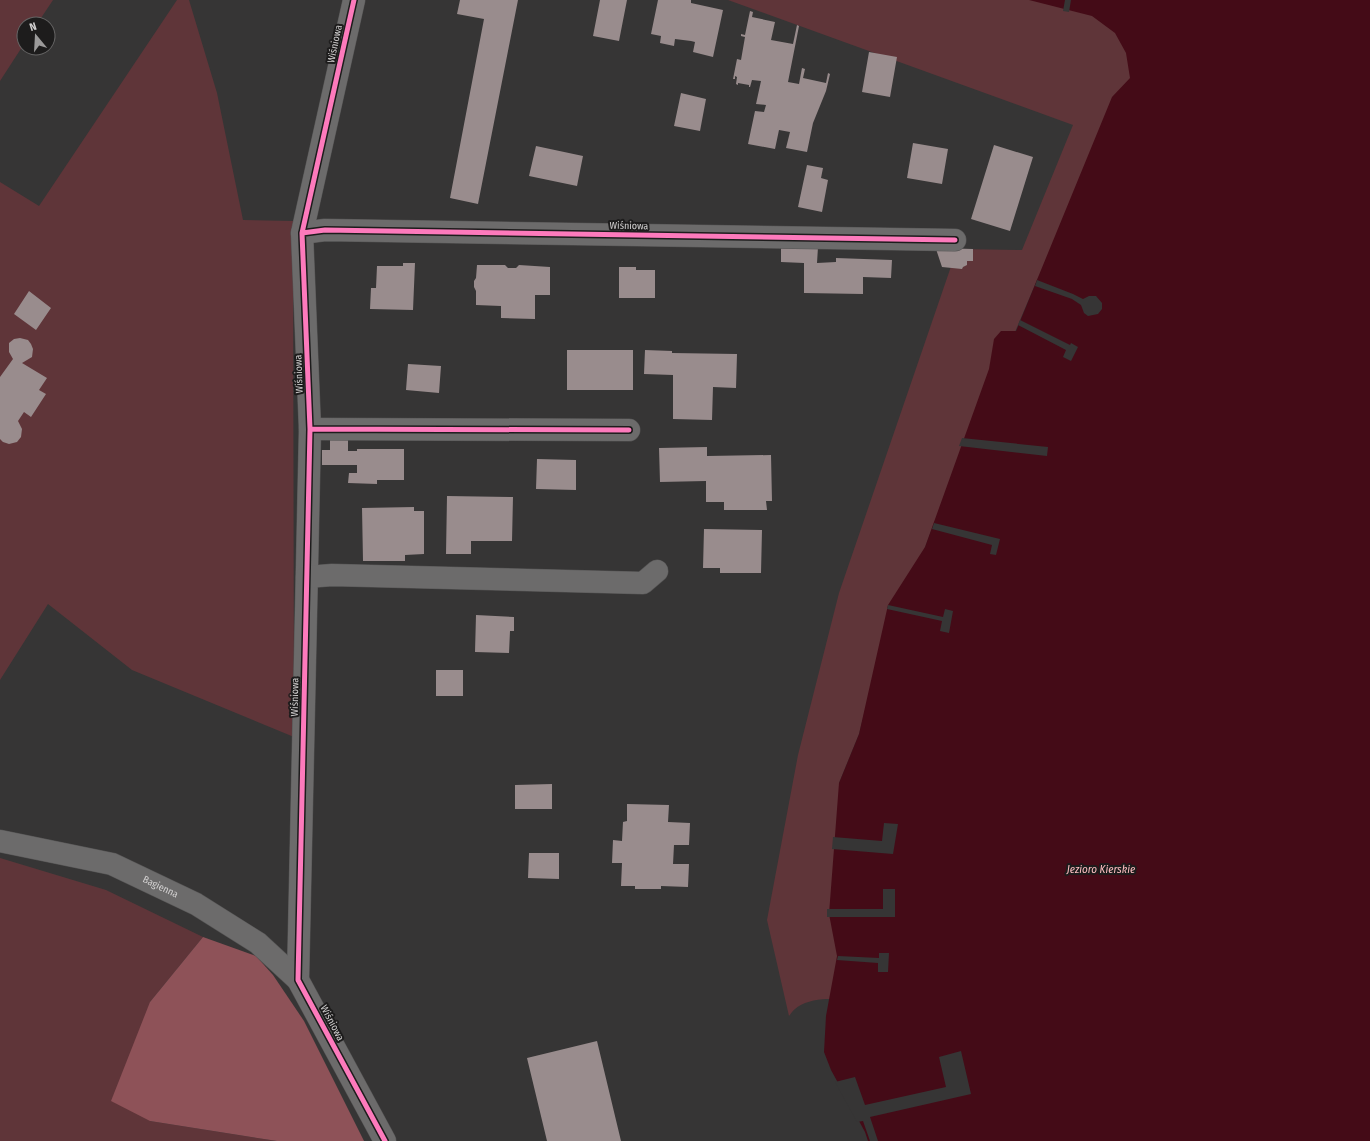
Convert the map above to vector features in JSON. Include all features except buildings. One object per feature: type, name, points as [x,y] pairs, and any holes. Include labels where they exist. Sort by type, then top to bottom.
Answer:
[{"type":"street","name":"Wiśniowa","points":[[354,0],[302,233],[310,429],[298,980],[384,1141]]},
{"type":"street","name":"Wiśniowa","points":[[302,233],[325,230],[956,240]]},
{"type":"street","points":[[310,429],[629,430]]},
{"type":"street","points":[[307,577],[332,575],[643,583],[657,571]]},
{"type":"street","name":"Bagienna","points":[[0,841],[112,864],[202,908],[258,944],[298,980]]},
{"type":"shaded area","points":[[0,0],[53,0],[42,16],[16,16],[16,56],[0,81]]},
{"type":"shaded area","points":[[177,0],[189,0],[217,93],[243,220],[293,221],[294,737],[132,670],[48,604],[0,680],[0,182],[39,206]]},
{"type":"shaded area","points":[[728,0],[1186,0],[1037,280],[934,523],[865,710],[859,734],[839,783],[867,917],[835,1000],[814,1000],[799,1006],[789,1016],[767,920],[798,755],[839,593],[957,249],[1022,250],[1073,125]]},
{"type":"shaded area","points":[[0,858],[106,890],[203,937],[150,1002],[150,1121],[277,1141],[0,1141]]},
{"type":"shaded area","points":[[203,937],[256,956],[273,975],[304,1021],[364,1141],[277,1141],[150,1121],[111,1101],[150,1002]]},
{"type":"water","name":"Jezioro Kierskie","points":[[1029,0],[1370,0],[1370,1141],[868,1141],[865,1132],[831,1070],[824,1052],[826,1016],[837,956],[829,914],[839,783],[859,734],[888,605],[925,547],[989,369],[994,339],[1001,331],[1016,331],[1112,97],[1130,78],[1126,53],[1115,33],[1092,16]]},
{"type":"pier","points":[[1065,0],[1071,0],[1069,12],[1063,11]]},
{"type":"pier","points":[[1037,280],[1083,299],[1089,296],[1096,296],[1102,303],[1102,309],[1098,314],[1088,316],[1084,313],[1081,305],[1072,299],[1035,286]]},
{"type":"pier","points":[[1020,320],[1070,345],[1071,343],[1078,347],[1071,361],[1063,357],[1066,350],[1018,325]]},
{"type":"pier","points":[[962,438],[1048,447],[1047,456],[959,446]]},
{"type":"pier","points":[[934,523],[1000,539],[996,555],[990,554],[992,545],[932,529]]},
{"type":"pier","points":[[888,605],[943,617],[945,609],[953,611],[949,633],[940,631],[942,621],[887,609]]},
{"type":"pier","points":[[884,823],[898,824],[893,854],[832,849],[833,837],[882,841]]},
{"type":"pier","points":[[883,889],[895,889],[895,917],[827,917],[827,909],[883,909]]},
{"type":"pier","points":[[879,953],[889,953],[888,972],[878,972],[878,963],[837,960],[838,956],[879,958]]},
{"type":"pier","points":[[961,1051],[971,1094],[870,1117],[878,1141],[870,1141],[863,1121],[857,1122],[835,1082],[855,1077],[865,1105],[946,1087],[939,1057]]},
{"type":"cycle path","points":[[354,0],[302,233],[310,429],[298,980],[385,1141]]},
{"type":"cycle path","points":[[302,233],[325,230],[955,240]]},
{"type":"cycle path","points":[[310,429],[629,430]]}]
